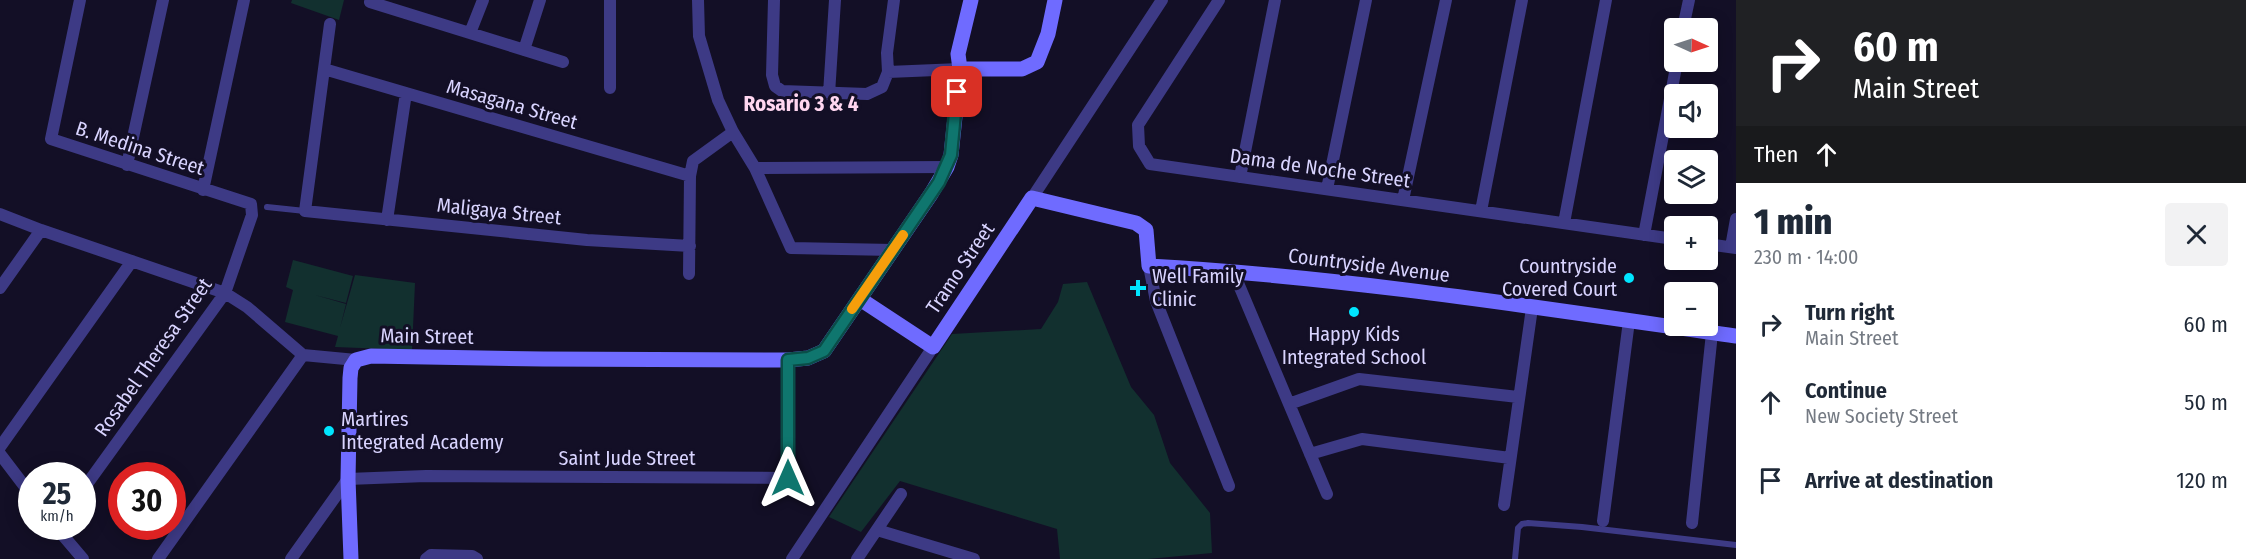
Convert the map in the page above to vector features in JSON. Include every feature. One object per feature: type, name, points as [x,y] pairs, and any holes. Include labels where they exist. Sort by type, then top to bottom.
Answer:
[{"type":"street","name":"B. Medina Street","points":[[80,0],[51,140],[251,204]]},
{"type":"street","points":[[127,165],[163,0]]},
{"type":"street","points":[[203,190],[244,0]]},
{"type":"street","points":[[470,33],[483,0]]},
{"type":"street","points":[[524,50],[540,0]]},
{"type":"street","points":[[610,0],[610,88]]},
{"type":"street","points":[[698,0],[699,36],[718,100],[754,168],[791,248],[893,250]]},
{"type":"street","points":[[774,0],[772,75],[775,86],[782,92],[829,94],[867,94],[882,87],[888,72],[886,53],[894,0]]},
{"type":"street","points":[[829,94],[835,0]]},
{"type":"street","points":[[754,168],[947,167],[951,155],[960,69],[958,54],[971,0]]},
{"type":"street","points":[[888,72],[1022,69],[1037,62],[1048,34],[1055,0]]},
{"type":"street","name":"Tramo Street","points":[[792,559],[1162,0]]},
{"type":"street","name":"Dama de Noche Street","points":[[1219,0],[1138,125],[1139,146],[1150,164],[1664,238]]},
{"type":"street","points":[[1240,177],[1275,0]]},
{"type":"street","points":[[1327,189],[1366,0]]},
{"type":"street","points":[[1403,200],[1446,0]]},
{"type":"street","points":[[1481,211],[1522,0]]},
{"type":"street","points":[[1564,223],[1606,0]]},
{"type":"street","points":[[1685,18],[1689,0]]},
{"type":"street","points":[[370,1],[563,62]]},
{"type":"street","points":[[305,211],[330,24]]},
{"type":"street","name":"Masagana Street","points":[[324,69],[690,176]]},
{"type":"street","points":[[1644,235],[1675,72]]},
{"type":"street","points":[[387,220],[406,93]]},
{"type":"street","points":[[689,274],[690,176],[693,161],[734,132]]},
{"type":"street","name":"Main Street","points":[[303,355],[356,360],[371,356],[543,359],[788,360],[808,358],[824,351],[947,167]]},
{"type":"street","points":[[1032,198],[1136,223],[1146,230],[1149,266],[1156,301],[1229,486]]},
{"type":"street","name":"Rosabel Theresa Street","points":[[96,472],[225,293],[252,215],[251,204]]},
{"type":"street","name":"Maligaya Street","points":[[305,211],[587,240],[690,246]]},
{"type":"street","points":[[0,214],[225,293],[247,307],[303,355],[158,559]]},
{"type":"street","points":[[1718,245],[1733,247],[1736,219]]},
{"type":"street","points":[[0,288],[41,230]]},
{"type":"street","points":[[0,447],[132,261]]},
{"type":"street","name":"Countryside Avenue","points":[[1149,266],[1317,279],[1664,326]]},
{"type":"street","points":[[1233,271],[1327,494]]},
{"type":"street","points":[[860,299],[933,347]]},
{"type":"street","points":[[1504,505],[1532,308]]},
{"type":"street","points":[[1603,521],[1629,321]]},
{"type":"street","name":"Countryside Avenue","points":[[1718,334],[1736,336]]},
{"type":"street","points":[[1692,524],[1712,336]]},
{"type":"street","points":[[351,559],[348,479],[351,368],[356,360]]},
{"type":"street","name":"Saint Jude Street","points":[[348,479],[426,476],[788,478],[788,360]]},
{"type":"street","points":[[1289,404],[1359,379],[1518,398]]},
{"type":"street","points":[[1310,454],[1362,439],[1510,458]]},
{"type":"street","points":[[0,454],[18,478]]},
{"type":"street","points":[[291,559],[348,479]]},
{"type":"street","points":[[857,559],[901,494]]},
{"type":"street","points":[[877,530],[974,559]]},
{"type":"street","points":[[67,540],[83,559]]},
{"type":"street","points":[[427,557],[472,556],[477,559]]},
{"type":"lane","points":[[267,207],[305,211]]},
{"type":"lane","points":[[1515,559],[1518,528],[1528,523],[1736,545]]},
{"type":"green space","points":[[292,0],[344,0],[339,20],[291,3]]},
{"type":"green space","points":[[293,260],[353,276],[346,303],[315,295],[346,304],[340,328],[355,275],[415,283],[412,350],[335,347],[338,336],[285,322],[293,290],[286,287]]},
{"type":"green space","points":[[1087,282],[1131,387],[1154,415],[1170,463],[1210,513],[1212,553],[1148,559],[1060,559],[1057,529],[900,481],[861,532],[829,517],[952,334],[1041,329],[1058,302],[1063,284]]},
{"type":"slow traffic","points":[[852,309],[903,235]]},
{"type":"place","name":"Countryside Covered Court","points":[[1629,278]]},
{"type":"place","name":"Well Family Clinic","points":[[1138,288]]},
{"type":"place","name":"Happy Kids Integrated School","points":[[1354,312]]},
{"type":"place","name":"Martires Integrated Academy","points":[[329,431]]},
{"type":"district","name":"Rosario 3 & 4","points":[[801,104]]},
{"type":"route","points":[[788,478],[788,360],[808,358],[824,351],[939,182],[951,155],[957,92]]}]
